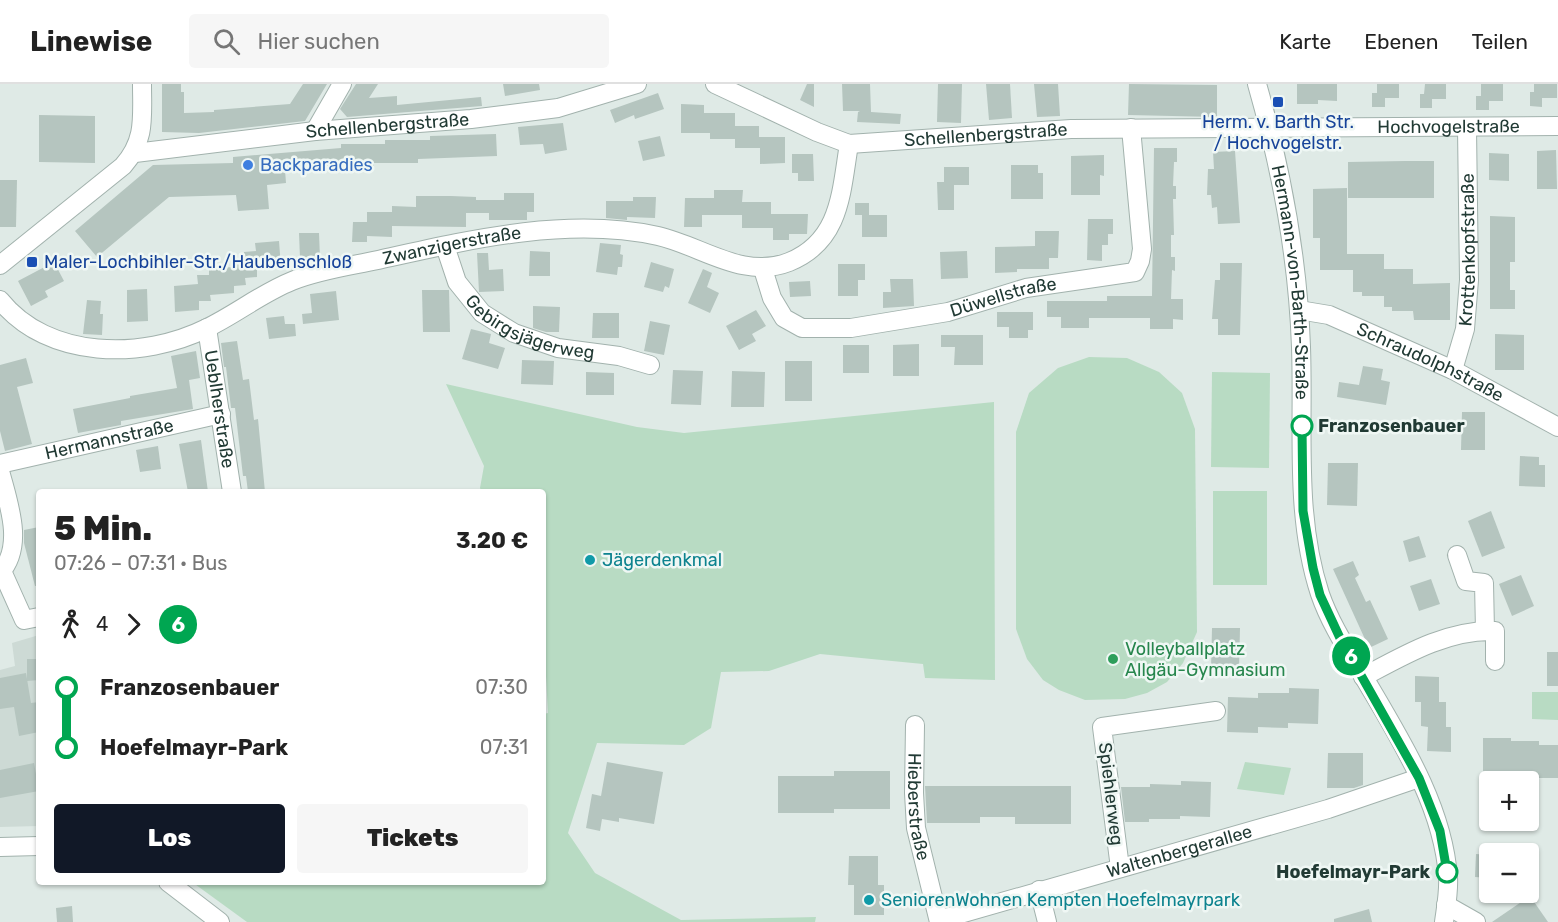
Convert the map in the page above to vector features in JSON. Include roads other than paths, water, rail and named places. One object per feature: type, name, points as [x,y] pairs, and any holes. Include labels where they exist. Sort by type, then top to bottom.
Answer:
[{"type":"street","points":[[0,266],[123,166],[135,153],[142,127],[142,84]]},
{"type":"street","points":[[315,131],[342,84]]},
{"type":"street","name":"Schellenbergstraße","points":[[135,153],[315,131],[471,119],[558,108],[637,84]]},
{"type":"street","name":"Schellenbergstraße","points":[[714,84],[817,132],[849,144],[1030,130],[1269,127]]},
{"type":"street","name":"Hermann-von-Barth-Straße","points":[[1257,84],[1269,127],[1288,226],[1299,310],[1303,511],[1313,568],[1320,595],[1331,621],[1419,778],[1440,831],[1448,875],[1445,914]]},
{"type":"street","name":"Hochvogelstraße","points":[[1269,127],[1558,126]]},
{"type":"street","name":"Düwellstraße","points":[[763,269],[772,298],[784,318],[802,328],[851,328],[948,312],[1026,288],[1135,272],[1142,249],[1131,128]]},
{"type":"street","name":"Krottenkopfstraße","points":[[1453,370],[1465,329],[1469,280],[1467,128]]},
{"type":"street","name":"Zwanzigerstraße","points":[[0,300],[8,310],[36,331],[72,345],[122,350],[176,342],[207,328],[293,281],[445,246],[530,233],[571,229],[615,229],[660,237],[722,260],[763,269],[776,267],[808,254],[821,241],[836,218],[849,144]]},
{"type":"street","name":"Gebirgsjägerweg","points":[[445,246],[457,282],[482,313],[514,333],[558,348],[619,356],[650,365]]},
{"type":"street","name":"Schraudolphstraße","points":[[1299,310],[1329,315],[1453,370],[1558,428]]},
{"type":"street","name":"Ueblherstraße","points":[[207,328],[232,489]]},
{"type":"street","name":"Hermannstraße","points":[[0,464],[221,414]]},
{"type":"street","points":[[0,471],[8,504],[13,543],[10,560],[1,572],[31,619]]},
{"type":"street","points":[[1457,555],[1466,581],[1484,583],[1485,631]]},
{"type":"street","points":[[1363,677],[1402,656],[1432,644],[1463,634],[1485,631],[1495,631],[1495,661]]},
{"type":"street","name":"Spiehlerweg","points":[[1120,868],[1102,727],[1216,711]]},
{"type":"street","name":"Hieberstraße","points":[[915,725],[916,828],[939,921]]},
{"type":"street","name":"Waltenbergerallee","points":[[939,921],[1039,890],[1328,809],[1419,778]]},
{"type":"street","points":[[0,847],[36,846]]},
{"type":"street","points":[[172,885],[220,922]]},
{"type":"street","points":[[1039,890],[1047,922]]},
{"type":"street","points":[[1445,914],[1476,922]]},
{"type":"place","name":"Herm. v. Barth Str. / Hochvogelstr.","points":[[1278,102]]},
{"type":"place","name":"Backparadies","points":[[248,165]]},
{"type":"place","name":"Maler-Lochbihler-Str./Haubenschloß","points":[[32,262]]},
{"type":"place","name":"Franzosenbauer","points":[[1302,426]]},
{"type":"place","name":"Jägerdenkmal","points":[[590,560]]},
{"type":"place","name":"Volleyballplatz Allgäu-Gymnasium","points":[[1113,659]]},
{"type":"place","name":"Hoefelmayr-Park","points":[[1447,872]]},
{"type":"place","name":"SeniorenWohnen Kempten Hoefelmayrpark","points":[[869,900]]}]
